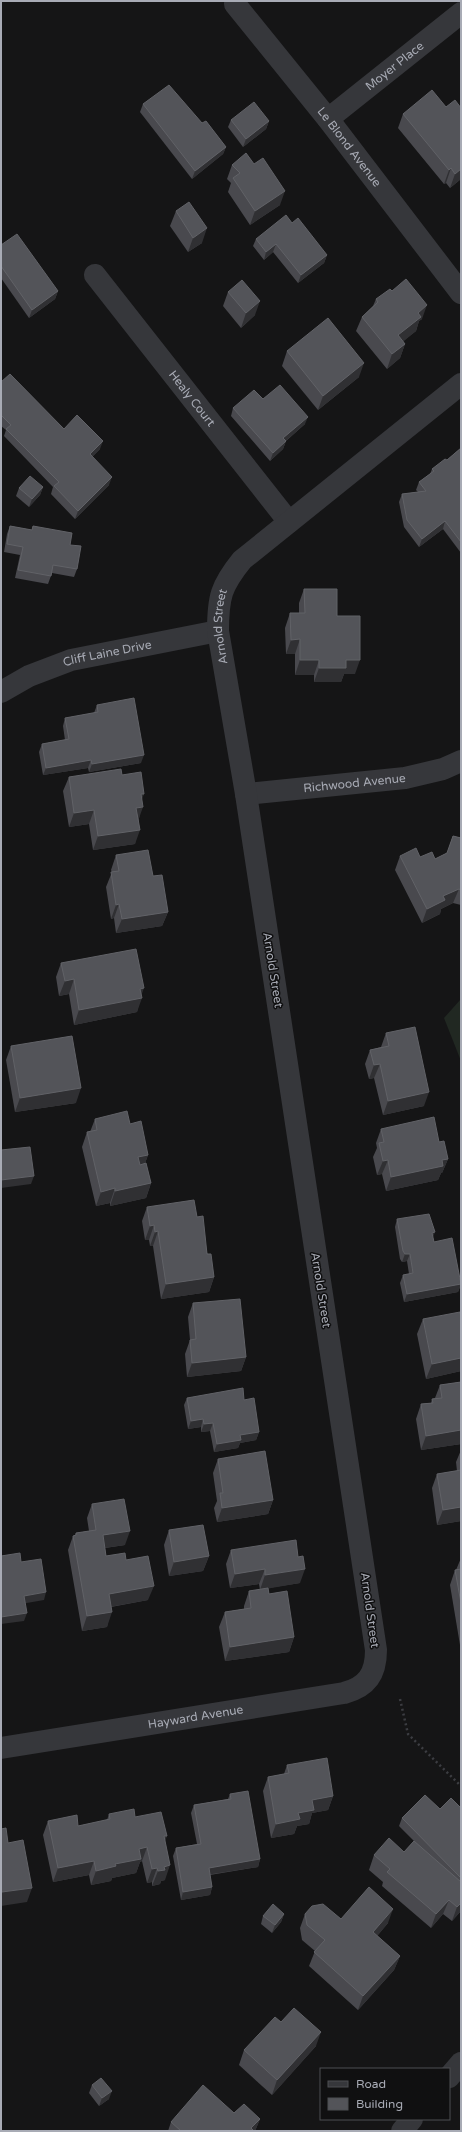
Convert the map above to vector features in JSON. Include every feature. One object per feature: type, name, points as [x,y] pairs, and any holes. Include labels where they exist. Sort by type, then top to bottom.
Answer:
[{"type":"street","name":"Le Blond Avenue","points":[[235,2],[328,119],[461,293]]},
{"type":"street","name":"Moyer Place","points":[[328,119],[461,13]]},
{"type":"street","name":"Healy Court","points":[[95,275],[289,522]]},
{"type":"street","name":"Arnold Street","points":[[376,1664],[372,1627],[246,794],[218,631],[218,605],[226,580],[242,560],[461,384]]},
{"type":"street","name":"Cliff Laine Drive","points":[[1,692],[29,676],[71,660],[218,631]]},
{"type":"street","name":"Richwood Avenue","points":[[246,794],[404,778],[443,769],[461,761]]},
{"type":"street","name":"Hayward Avenue","points":[[1,1748],[344,1693],[356,1690],[368,1680],[376,1664]]},
{"type":"street","points":[[450,2076],[461,2063]]},
{"type":"street","points":[[402,2131],[411,2120]]},
{"type":"path","points":[[400,1699],[408,1734],[461,1786]]},
{"type":"shaded area","points":[[461,999],[461,1061],[444,1018]]},
{"type":"building","points":[[169,85],[202,123],[206,121],[226,147],[195,171],[143,104]]},
{"type":"building","points":[[432,90],[446,107],[455,100],[461,108],[461,169],[455,174],[451,168],[449,170],[403,114]]},
{"type":"building","points":[[254,102],[269,121],[246,139],[231,120]]},
{"type":"building","points":[[246,153],[254,164],[263,158],[285,191],[255,211],[233,178],[240,173],[232,165]]},
{"type":"building","points":[[189,202],[207,228],[193,238],[176,211]]},
{"type":"building","points":[[286,215],[292,223],[298,218],[327,255],[301,275],[276,244],[266,252],[256,239]]},
{"type":"building","points":[[17,234],[58,291],[32,310],[1,266],[1,245]]},
{"type":"building","points":[[406,279],[427,305],[418,313],[421,317],[398,335],[405,344],[392,354],[362,317],[378,302],[376,299],[390,289],[392,291]]},
{"type":"building","points":[[242,280],[260,301],[246,313],[228,292]]},
{"type":"building","points":[[328,318],[364,363],[323,396],[287,351]]},
{"type":"building","points":[[10,374],[64,429],[77,415],[103,441],[90,454],[112,477],[78,511],[54,486],[59,482],[6,429],[11,425],[1,415],[1,382]]},
{"type":"building","points":[[280,385],[308,417],[283,438],[286,441],[273,453],[233,408],[254,390],[263,399]]},
{"type":"building","points":[[461,448],[461,542],[445,521],[422,539],[407,520],[402,494],[426,491],[419,482],[434,471],[432,469],[445,459],[447,460]]},
{"type":"building","points":[[30,476],[43,487],[32,499],[19,488]]},
{"type":"building","points":[[10,526],[32,530],[33,526],[72,533],[70,545],[81,546],[77,569],[53,565],[51,576],[18,570],[23,547],[7,544]]},
{"type":"building","points":[[304,589],[337,589],[337,616],[360,616],[360,660],[346,660],[346,668],[319,668],[319,660],[300,660],[300,639],[291,640],[290,613],[305,613]]},
{"type":"building","points":[[134,698],[144,755],[92,764],[91,760],[46,768],[42,744],[69,739],[65,718],[98,712],[97,705]]},
{"type":"building","points":[[121,769],[122,775],[141,772],[144,794],[141,794],[143,807],[136,808],[140,830],[98,836],[94,810],[74,813],[69,777]]},
{"type":"building","points":[[453,836],[461,838],[461,890],[459,889],[443,896],[445,900],[427,909],[400,856],[416,848],[420,857],[432,852],[435,859],[447,853]]},
{"type":"building","points":[[148,850],[153,876],[162,875],[168,912],[122,919],[119,904],[116,905],[111,872],[119,871],[116,855]]},
{"type":"building","points":[[136,949],[144,988],[140,989],[142,998],[79,1010],[74,979],[65,981],[61,963]]},
{"type":"building","points":[[415,1027],[429,1092],[388,1101],[380,1064],[374,1065],[370,1050],[389,1046],[386,1033]]},
{"type":"building","points":[[72,1036],[81,1088],[20,1098],[11,1046]]},
{"type":"building","points":[[127,1111],[130,1124],[141,1121],[148,1155],[138,1157],[140,1165],[146,1163],[151,1183],[115,1191],[115,1188],[101,1192],[87,1132],[97,1130],[95,1119]]},
{"type":"building","points":[[434,1117],[439,1142],[444,1141],[448,1159],[442,1160],[443,1166],[391,1177],[388,1160],[383,1161],[379,1143],[384,1142],[381,1129]]},
{"type":"building","points":[[30,1147],[34,1176],[1,1180],[1,1150]]},
{"type":"building","points":[[194,1200],[197,1217],[203,1216],[207,1254],[211,1254],[214,1277],[166,1284],[158,1231],[155,1232],[154,1225],[150,1226],[147,1207]]},
{"type":"building","points":[[429,1214],[435,1232],[432,1233],[434,1242],[452,1238],[461,1284],[407,1294],[403,1275],[413,1273],[410,1254],[405,1254],[403,1251],[397,1219]]},
{"type":"building","points":[[240,1299],[246,1357],[192,1363],[190,1340],[196,1339],[193,1303]]},
{"type":"building","points":[[460,1312],[461,1358],[432,1364],[423,1319]]},
{"type":"building","points":[[461,1382],[461,1430],[426,1436],[421,1404],[433,1403],[432,1399],[442,1398],[440,1385]]},
{"type":"building","points":[[243,1388],[244,1400],[254,1398],[259,1432],[240,1435],[241,1440],[217,1444],[213,1423],[204,1424],[203,1419],[191,1421],[187,1398]]},
{"type":"building","points":[[265,1451],[273,1500],[222,1508],[220,1493],[223,1493],[218,1459]]},
{"type":"building","points":[[461,1470],[461,1507],[443,1510],[437,1474]]},
{"type":"building","points":[[124,1499],[130,1531],[103,1535],[106,1556],[125,1553],[126,1560],[148,1556],[154,1586],[109,1594],[112,1612],[87,1616],[73,1536],[76,1535],[76,1533],[96,1530],[92,1504]]},
{"type":"building","points":[[203,1525],[209,1556],[174,1562],[169,1530]]},
{"type":"building","points":[[296,1540],[298,1557],[303,1556],[305,1569],[265,1575],[265,1569],[235,1574],[231,1550]]},
{"type":"building","points":[[20,1553],[21,1562],[41,1559],[46,1592],[24,1596],[27,1613],[1,1617],[1,1556]]},
{"type":"building","points":[[461,1569],[461,1603],[455,1570]]},
{"type":"building","points":[[268,1588],[269,1594],[287,1591],[294,1637],[230,1647],[225,1612],[251,1608],[249,1591]]},
{"type":"building","points":[[327,1758],[333,1796],[312,1800],[314,1810],[298,1813],[300,1819],[276,1824],[268,1777],[289,1773],[287,1765]]},
{"type":"building","points":[[248,1791],[260,1859],[209,1868],[212,1887],[183,1892],[176,1848],[201,1844],[194,1805],[231,1799],[230,1794]]},
{"type":"building","points":[[425,1795],[440,1809],[451,1798],[461,1808],[461,1878],[402,1818]]},
{"type":"building","points":[[134,1809],[135,1817],[161,1812],[167,1836],[164,1836],[170,1865],[164,1867],[165,1870],[158,1871],[157,1868],[152,1869],[147,1847],[139,1849],[141,1859],[115,1864],[116,1866],[96,1871],[94,1861],[58,1868],[48,1821],[77,1815],[78,1826],[110,1819],[109,1814]]},
{"type":"building","points":[[6,1828],[8,1843],[23,1840],[32,1888],[2,1892],[1,1829]]},
{"type":"building","points":[[389,1838],[404,1852],[414,1841],[461,1882],[461,1903],[457,1907],[449,1900],[436,1914],[387,1872],[390,1869],[374,1855]]},
{"type":"building","points":[[369,1887],[393,1909],[373,1932],[400,1956],[363,1996],[314,1952],[325,1940],[307,1925],[305,1914],[312,1906],[323,1904],[341,1919]]},
{"type":"building","points":[[273,1904],[284,1914],[275,1925],[263,1916]]},
{"type":"building","points":[[294,2008],[321,2032],[277,2080],[244,2050],[275,2017],[281,2022]]},
{"type":"building","points":[[101,2078],[112,2091],[102,2098],[92,2085]]},
{"type":"building","points":[[203,2085],[234,2113],[244,2104],[260,2119],[251,2128],[254,2131],[181,2131],[171,2122]]}]
